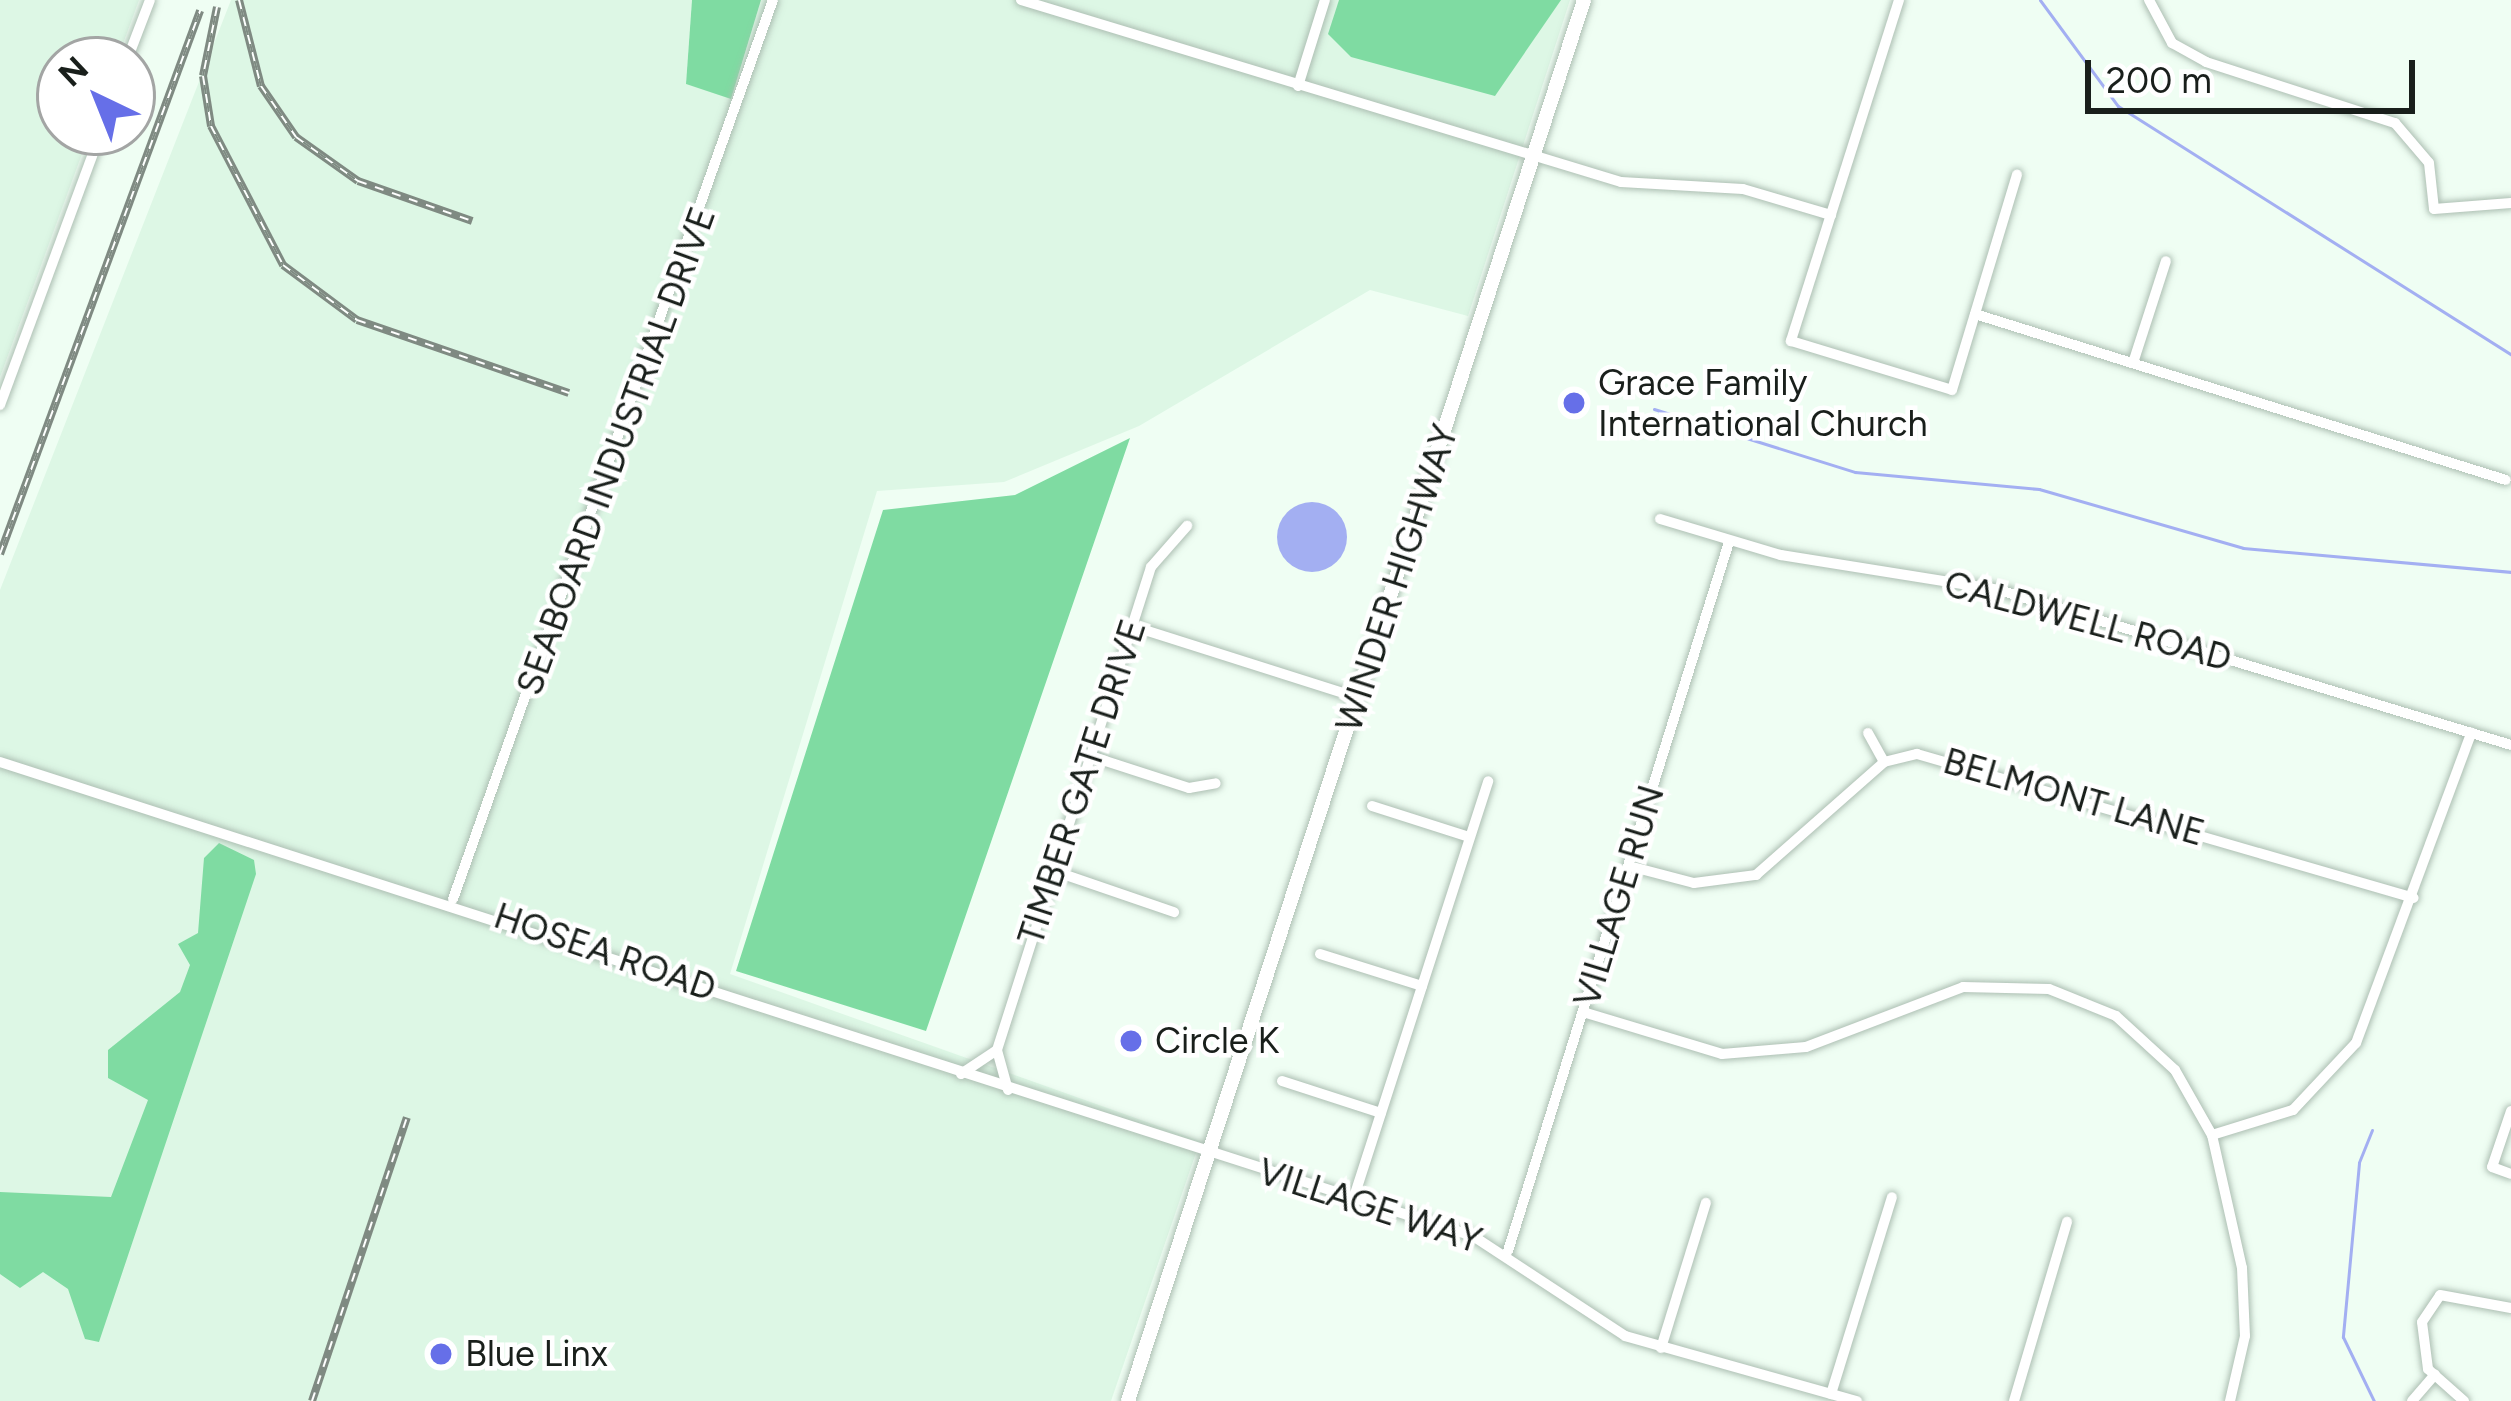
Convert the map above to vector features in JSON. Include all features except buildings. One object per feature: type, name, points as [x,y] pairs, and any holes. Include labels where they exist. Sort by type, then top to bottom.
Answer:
[{"type":"main road","name":"WINDER HIGHWAY","points":[[1128,1401],[1584,0]]},
{"type":"street","points":[[136,36],[150,0]]},
{"type":"street","name":"SEABOARD INDUSTRIAL DRIVE","points":[[453,899],[773,0]]},
{"type":"street","points":[[1021,0],[1622,182],[1743,189],[1831,215]]},
{"type":"street","points":[[1298,86],[1325,0]]},
{"type":"street","points":[[1899,0],[1791,341],[1952,390],[2017,175]]},
{"type":"street","points":[[2150,0],[2172,44],[2206,62],[2395,123],[2429,163],[2434,209],[2511,202]]},
{"type":"street","points":[[0,405],[91,156]]},
{"type":"street","points":[[2133,363],[2166,260]]},
{"type":"street","points":[[1975,314],[2506,480]]},
{"type":"street","name":"CALDWELL ROAD","points":[[1660,519],[1730,542],[1999,590],[2511,745]]},
{"type":"street","name":"TIMBER GATE DRIVE","points":[[997,1050],[1151,568],[1187,526]]},
{"type":"street","name":"VILLAGE RUN","points":[[1508,1251],[1730,542]]},
{"type":"street","points":[[1132,626],[1359,698]]},
{"type":"street","points":[[1629,866],[1694,883],[1756,875],[1884,762],[1868,733]]},
{"type":"street","points":[[2212,1135],[2293,1110],[2356,1043],[2414,898],[2470,733]]},
{"type":"street","points":[[1090,756],[1189,788],[1216,783]]},
{"type":"street","name":"BELMONT LANE","points":[[1884,762],[1958,759],[2414,898]]},
{"type":"street","name":"HOSEA ROAD","points":[[0,763],[453,899],[1207,1154]]},
{"type":"street","points":[[1353,1200],[1488,781]]},
{"type":"street","points":[[1372,806],[1469,837]]},
{"type":"street","points":[[1054,871],[1174,912]]},
{"type":"street","points":[[1321,954],[1422,986]]},
{"type":"street","points":[[1583,1012],[1692,1047],[1759,1054],[1963,987],[2049,989],[2147,1041],[2212,1135],[2242,1268],[2245,1336],[2230,1401]]},
{"type":"street","points":[[961,1074],[997,1050],[1008,1090]]},
{"type":"street","points":[[1282,1081],[1381,1113]]},
{"type":"street","points":[[2511,1111],[2492,1167],[2511,1174]]},
{"type":"street","name":"VILLAGE WAY","points":[[1207,1154],[1508,1251],[1589,1318],[1661,1348],[1857,1401]]},
{"type":"street","points":[[1831,1394],[1892,1197]]},
{"type":"street","points":[[1661,1348],[1706,1203]]},
{"type":"street","points":[[2014,1401],[2068,1222]]},
{"type":"street","points":[[2464,1401],[2435,1375],[2418,1345],[2440,1295],[2511,1308]]},
{"type":"street","points":[[2412,1401],[2435,1375]]},
{"type":"shaded area","points":[[0,0],[139,0],[126,36],[36,36],[36,156],[81,156],[0,377]]},
{"type":"shaded area","points":[[231,0],[692,0],[686,84],[731,98],[761,0],[1570,0],[1468,316],[1370,290],[1139,426],[1004,482],[877,491],[730,974],[1200,1141],[1111,1401],[0,1401],[0,590]]},
{"type":"green space","points":[[692,0],[761,0],[731,99],[686,84]]},
{"type":"green space","points":[[1339,0],[1561,0],[1495,96],[1351,57],[1328,34]]},
{"type":"green space","points":[[1130,438],[926,1031],[736,971],[883,510],[1015,495]]},
{"type":"green space","points":[[219,843],[254,860],[256,874],[99,1342],[85,1339],[68,1289],[43,1272],[20,1288],[0,1274],[0,1192],[111,1197],[148,1100],[108,1078],[108,1050],[180,992],[190,965],[178,944],[198,933],[204,858]]},
{"type":"water","points":[[1312,502],[1337,512],[1347,537],[1337,562],[1312,572],[1287,562],[1277,537],[1287,512]]},
{"type":"waterway","points":[[2040,0],[2118,106],[2511,354]]},
{"type":"waterway","points":[[1654,409],[1855,472],[2039,489],[2243,548],[2511,572]]},
{"type":"waterway","points":[[2372,1130],[2359,1163],[2343,1337],[2374,1401]]},
{"type":"railway","points":[[239,0],[261,86],[296,137],[358,181],[472,221]]},
{"type":"railway","points":[[217,7],[203,76],[211,126],[283,265],[357,320],[569,393]]},
{"type":"railway","points":[[0,554],[200,11]]},
{"type":"railway","points":[[312,1401],[407,1117]]},
{"type":"place","name":"Grace Family International Church","points":[[1574,403]]},
{"type":"place","name":"Circle K","points":[[1131,1041]]},
{"type":"place","name":"Blue Linx","points":[[441,1354]]}]
